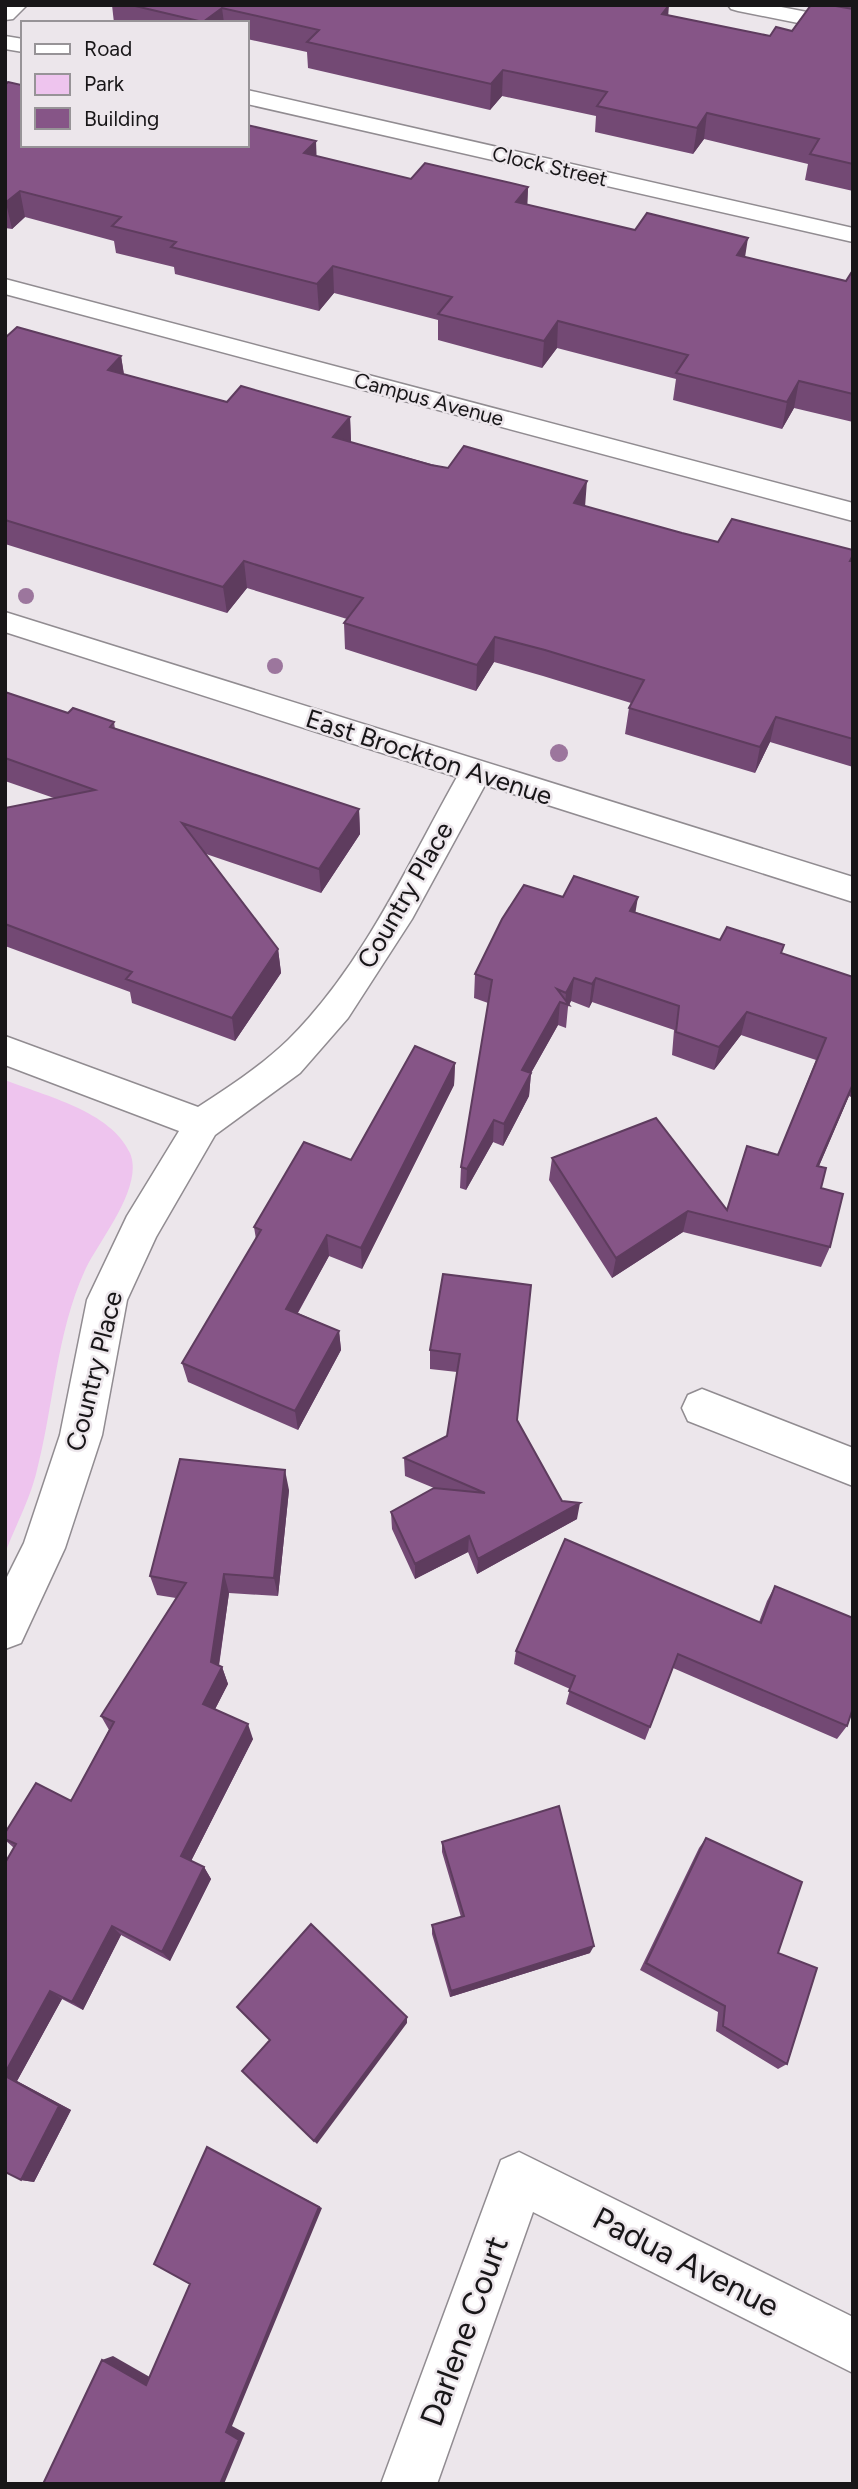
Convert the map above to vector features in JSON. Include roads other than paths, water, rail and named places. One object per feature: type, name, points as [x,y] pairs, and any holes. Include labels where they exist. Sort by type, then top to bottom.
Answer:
[{"type":"street","points":[[5,14],[17,5]]},
{"type":"street","points":[[738,5],[853,28]]},
{"type":"street","name":"Clock Street","points":[[248,97],[853,235]]},
{"type":"street","name":"Campus Avenue","points":[[5,286],[853,512]]},
{"type":"street","name":"East Brockton Avenue","points":[[5,622],[853,890]]},
{"type":"street","name":"Country Place","points":[[5,1628],[44,1548],[81,1435],[107,1300],[141,1228],[202,1124],[245,1096],[310,1041],[368,963],[476,772]]},
{"type":"street","points":[[5,1050],[202,1124]]},
{"type":"street","points":[[702,1408],[853,1467]]},
{"type":"street","name":"Padua Avenue","points":[[519,2178],[853,2346]]},
{"type":"street","name":"Darlene Court","points":[[409,2484],[519,2178]]}]
